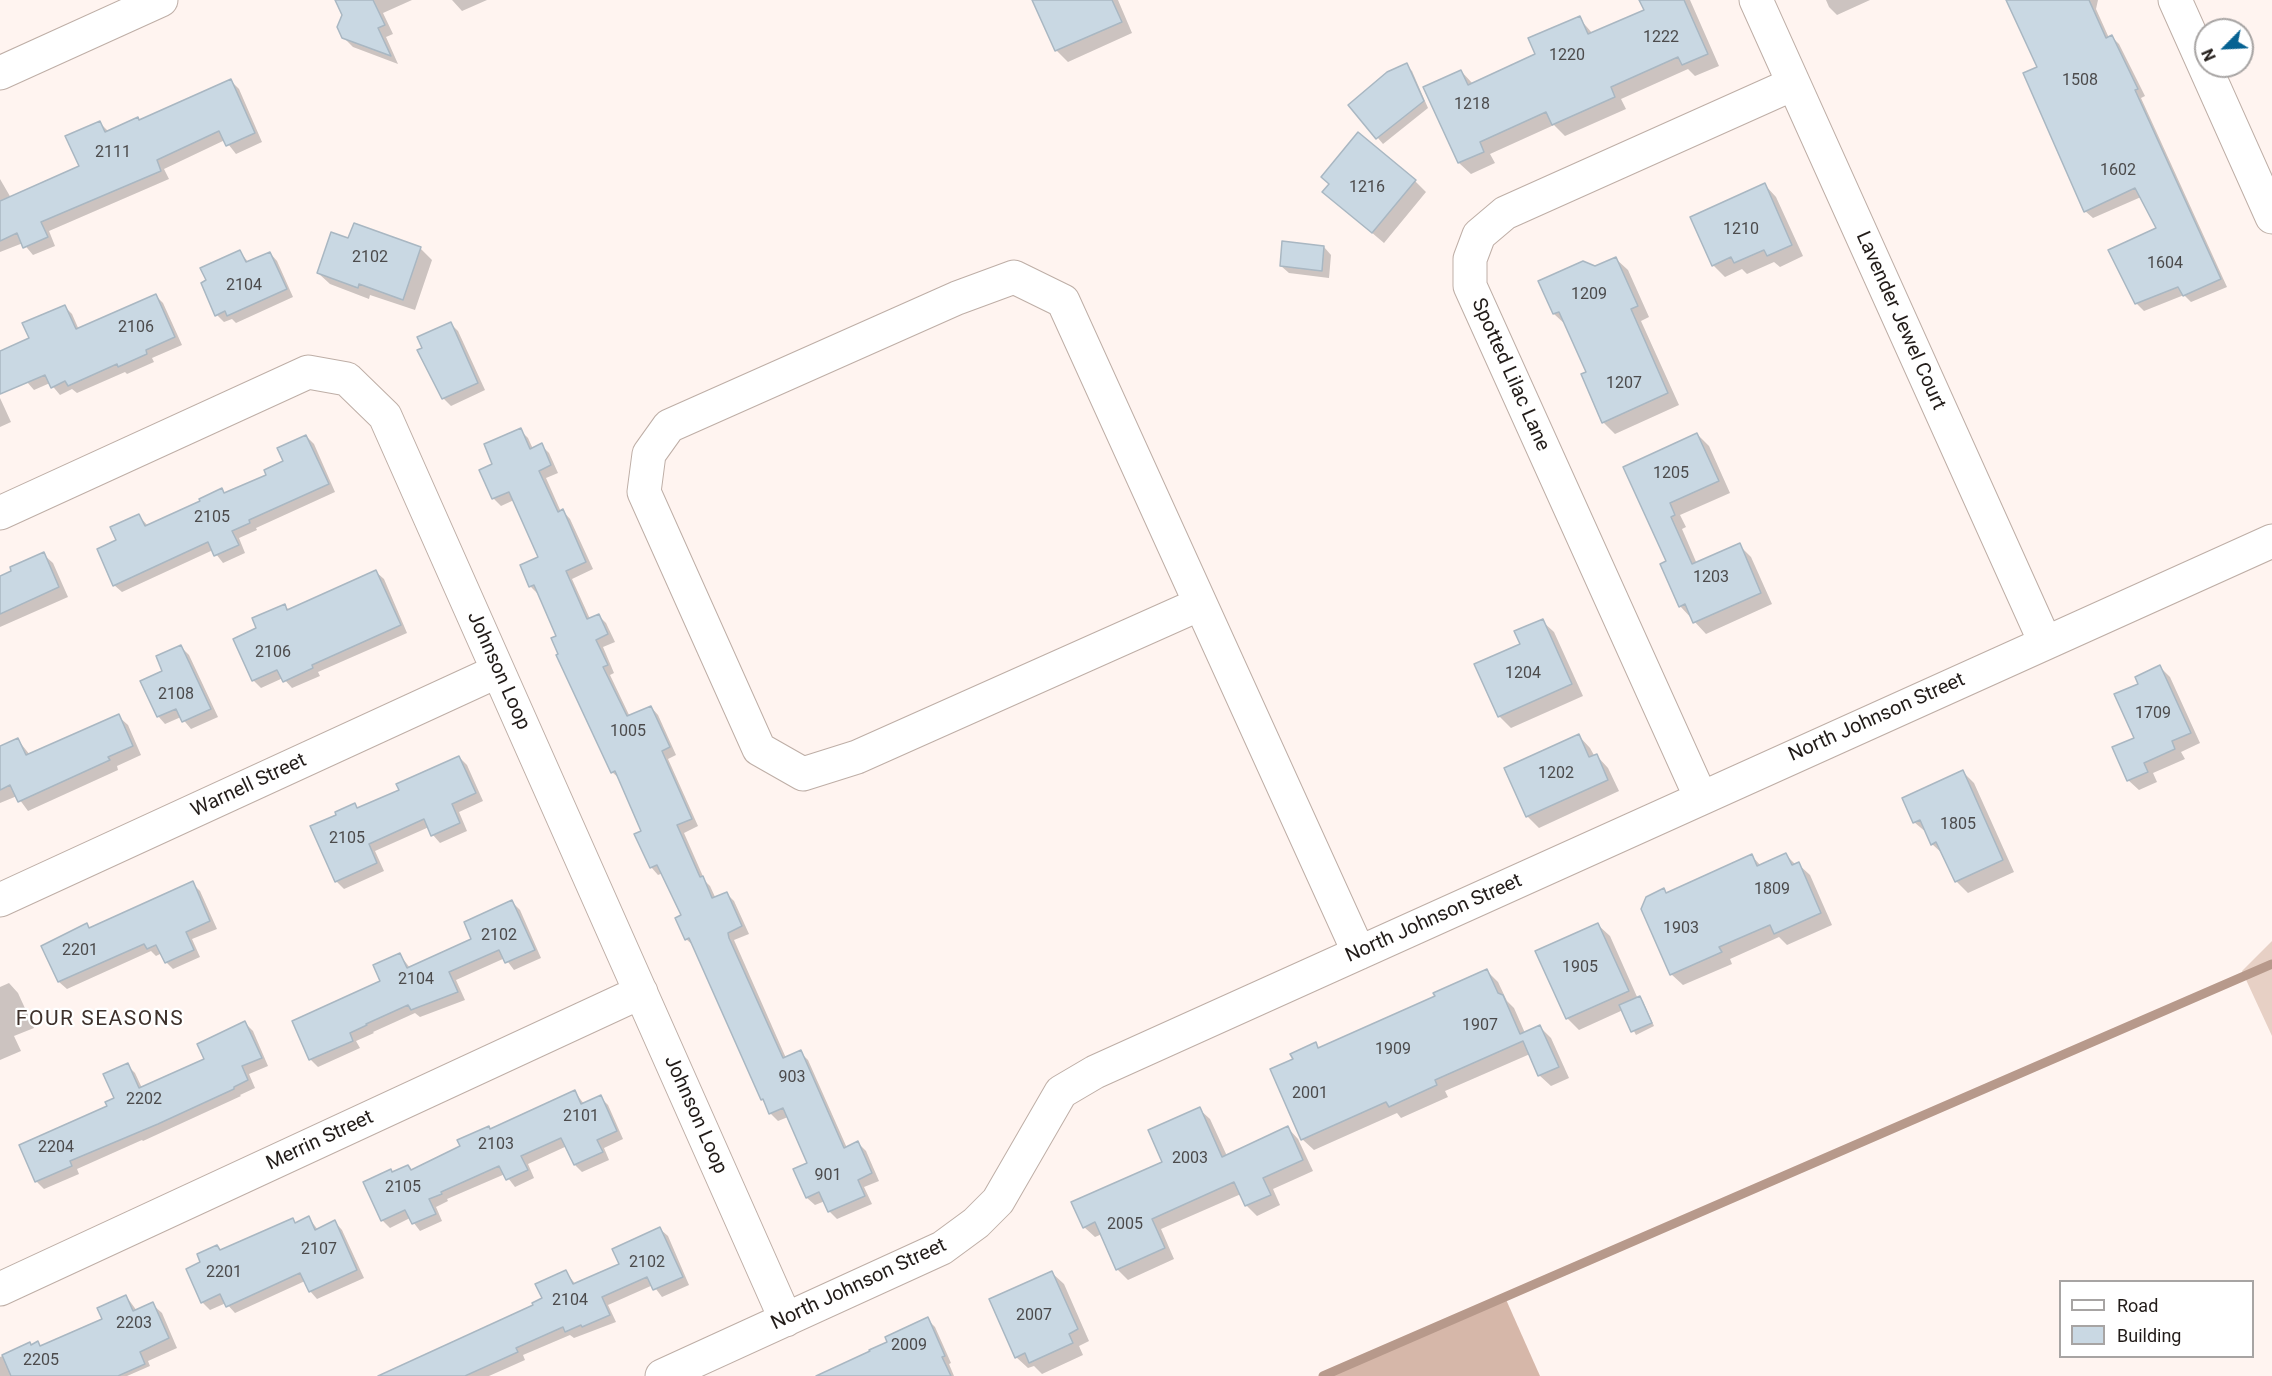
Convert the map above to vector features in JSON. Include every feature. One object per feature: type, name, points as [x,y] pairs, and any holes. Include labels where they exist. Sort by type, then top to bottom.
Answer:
[{"type":"street","points":[[0,73],[161,0]]},
{"type":"street","name":"Lavender Jewel Court","points":[[1756,0],[2045,642]]},
{"type":"street","points":[[2175,0],[2272,217]]},
{"type":"street","name":"Spotted Lilac Lane","points":[[1701,798],[1470,286],[1470,259],[1479,235],[1505,213],[1793,84]]},
{"type":"street","points":[[1200,604],[857,757],[803,774],[759,749],[644,492],[649,454],[669,426],[957,298],[1014,277],[1063,301],[1359,953]]},
{"type":"street","name":"Johnson Loop","points":[[0,513],[308,372],[347,379],[385,416],[786,1320]]},
{"type":"street","name":"North Johnson Street","points":[[662,1376],[942,1248],[976,1223],[998,1201],[1061,1092],[1095,1072],[2272,541]]},
{"type":"street","name":"Warnell Street","points":[[0,900],[498,671]]},
{"type":"street","name":"Merrin Street","points":[[0,1289],[641,993]]},
{"type":"shaded area","points":[[2272,941],[2272,1036],[2242,971]]},
{"type":"shaded area","points":[[1504,1295],[1540,1376],[1320,1376]]},
{"type":"building","points":[[335,0],[373,0],[385,25],[378,28],[391,56],[342,38],[337,27],[342,15]]},
{"type":"building","points":[[1032,0],[1112,0],[1122,22],[1055,51]]},
{"type":"building","points":[[1639,0],[1684,0],[1708,54],[1682,65],[1678,57],[1611,87],[1615,97],[1552,125],[1546,112],[1480,142],[1484,152],[1458,163],[1423,87],[1461,70],[1468,85],[1535,54],[1528,38],[1580,16],[1588,34],[1644,10]]},
{"type":"building","points":[[2006,0],[2089,0],[2106,38],[2112,35],[2138,89],[2135,90],[2221,279],[2183,296],[2178,287],[2135,304],[2108,250],[2156,228],[2135,188],[2084,212],[2023,73],[2037,67]]},
{"type":"building","points":[[1407,63],[1424,101],[1376,139],[1348,105],[1387,72]]},
{"type":"building","points":[[231,79],[255,133],[226,146],[219,131],[157,160],[161,171],[41,222],[48,237],[23,248],[17,233],[0,241],[0,201],[79,166],[65,136],[100,121],[105,132],[138,117],[139,120]]},
{"type":"building","points":[[1358,132],[1416,180],[1372,233],[1322,192],[1329,184],[1321,177]]},
{"type":"building","points":[[1765,183],[1792,245],[1767,256],[1764,250],[1734,263],[1731,257],[1712,266],[1690,217]]},
{"type":"building","points":[[354,223],[421,247],[403,300],[359,284],[358,288],[317,273],[331,232],[348,238]]},
{"type":"building","points":[[1282,241],[1324,246],[1322,271],[1280,266]]},
{"type":"building","points":[[240,250],[246,262],[270,252],[287,289],[227,316],[225,311],[215,316],[201,283],[206,280],[200,268]]},
{"type":"building","points":[[1616,257],[1638,306],[1631,309],[1668,393],[1602,423],[1581,374],[1586,372],[1559,312],[1553,314],[1538,281],[1583,261],[1595,266]]},
{"type":"building","points":[[156,294],[175,337],[146,350],[147,354],[118,367],[117,364],[68,386],[65,381],[51,388],[45,375],[0,394],[0,351],[29,338],[22,323],[65,305],[76,329]]},
{"type":"building","points":[[451,322],[478,383],[442,399],[417,350],[422,348],[417,337]]},
{"type":"building","points":[[521,428],[530,449],[542,443],[551,465],[539,471],[558,512],[563,509],[586,562],[566,571],[587,619],[599,614],[608,634],[596,640],[608,665],[603,667],[627,716],[651,706],[670,747],[662,751],[692,819],[677,825],[712,898],[727,892],[742,926],[728,933],[729,938],[783,1058],[801,1050],[844,1148],[858,1141],[872,1173],[858,1180],[865,1196],[828,1212],[819,1192],[806,1198],[793,1169],[807,1163],[783,1108],[769,1114],[763,1099],[761,1100],[689,938],[685,940],[675,918],[681,915],[657,865],[650,868],[634,834],[641,831],[615,771],[611,773],[556,655],[558,654],[551,638],[556,636],[534,585],[529,587],[520,565],[538,557],[509,492],[492,499],[479,470],[492,464],[484,444]]},
{"type":"building","points":[[1697,433],[1719,481],[1670,503],[1675,515],[1671,517],[1692,564],[1740,543],[1761,593],[1693,623],[1685,604],[1679,607],[1660,564],[1666,561],[1623,467]]},
{"type":"building","points":[[306,435],[329,484],[249,520],[250,523],[232,531],[239,545],[214,556],[208,542],[113,586],[97,549],[116,540],[110,527],[139,514],[145,526],[200,501],[199,499],[222,488],[224,493],[266,475],[264,470],[283,461],[277,448]]},
{"type":"building","points":[[44,552],[59,587],[0,614],[0,576],[11,571],[10,567]]},
{"type":"building","points":[[376,570],[401,625],[312,665],[313,668],[283,682],[277,670],[252,681],[233,639],[256,628],[252,618],[285,604],[287,610]]},
{"type":"building","points":[[1543,619],[1572,684],[1498,717],[1474,664],[1520,644],[1514,631]]},
{"type":"building","points":[[181,645],[211,709],[182,722],[176,709],[157,717],[140,681],[162,671],[156,656]]},
{"type":"building","points":[[2160,665],[2191,733],[2172,741],[2175,749],[2144,763],[2148,772],[2127,781],[2112,747],[2134,738],[2114,694],[2138,684],[2135,677]]},
{"type":"building","points":[[119,714],[133,746],[108,757],[110,760],[18,802],[10,785],[0,790],[0,746],[18,738],[26,755]]},
{"type":"building","points":[[1579,734],[1589,757],[1597,754],[1608,780],[1526,817],[1504,768]]},
{"type":"building","points":[[459,756],[476,793],[452,804],[460,823],[431,836],[424,819],[369,844],[377,863],[335,882],[310,826],[336,815],[335,812],[355,803],[357,808],[399,790],[396,784]]},
{"type":"building","points":[[1963,770],[2003,860],[1955,882],[1936,842],[1931,845],[1920,820],[1913,823],[1902,798]]},
{"type":"building","points":[[1786,853],[1792,865],[1799,862],[1821,913],[1774,934],[1770,925],[1719,947],[1722,952],[1670,975],[1641,909],[1646,897],[1664,888],[1666,893],[1752,854],[1757,866]]},
{"type":"building","points":[[193,881],[210,921],[186,932],[194,950],[165,963],[156,945],[147,949],[144,944],[58,982],[41,946],[87,923],[89,928]]},
{"type":"building","points":[[512,900],[535,950],[505,963],[499,950],[449,972],[458,992],[411,1010],[408,1005],[366,1024],[350,1033],[353,1041],[309,1060],[292,1021],[380,981],[373,965],[400,953],[407,968],[471,939],[464,922]]},
{"type":"building","points":[[1598,923],[1629,991],[1566,1019],[1535,951]]},
{"type":"building","points":[[1487,969],[1498,993],[1503,995],[1520,1034],[1540,1025],[1559,1067],[1538,1076],[1523,1041],[1435,1080],[1437,1085],[1389,1107],[1386,1102],[1301,1140],[1270,1069],[1293,1059],[1290,1054],[1316,1042],[1318,1048],[1435,996],[1433,993]]},
{"type":"building","points":[[1640,996],[1652,1023],[1631,1032],[1619,1005]]},
{"type":"building","points":[[245,1021],[262,1058],[242,1066],[248,1080],[234,1089],[158,1124],[70,1161],[72,1166],[35,1182],[19,1145],[107,1106],[105,1102],[114,1098],[103,1074],[128,1063],[139,1088],[204,1059],[197,1044]]},
{"type":"building","points":[[575,1090],[581,1104],[601,1095],[617,1131],[597,1140],[603,1152],[574,1165],[561,1138],[521,1156],[528,1170],[506,1180],[499,1166],[429,1199],[436,1214],[412,1224],[405,1210],[381,1221],[363,1182],[391,1169],[392,1172],[408,1165],[411,1170],[460,1146],[457,1140],[489,1126],[490,1129]]},
{"type":"building","points":[[1200,1107],[1222,1157],[1288,1126],[1303,1160],[1263,1178],[1271,1195],[1245,1206],[1234,1182],[1152,1219],[1165,1248],[1116,1270],[1095,1222],[1083,1228],[1071,1202],[1162,1162],[1148,1130]]},
{"type":"building","points":[[309,1216],[315,1230],[335,1220],[357,1270],[309,1292],[300,1273],[226,1307],[220,1294],[201,1303],[186,1269],[200,1262],[197,1254],[217,1245],[220,1250],[293,1218],[295,1223]]},
{"type":"building","points":[[660,1227],[683,1277],[653,1290],[647,1277],[602,1297],[610,1315],[565,1332],[563,1327],[516,1348],[518,1352],[465,1376],[378,1376],[533,1305],[532,1303],[542,1298],[535,1284],[566,1270],[573,1284],[619,1264],[612,1249]]},
{"type":"building","points":[[1052,1271],[1078,1329],[1069,1334],[1073,1343],[1029,1363],[1025,1353],[1015,1358],[989,1299]]},
{"type":"building","points":[[126,1295],[133,1311],[153,1302],[169,1338],[140,1352],[145,1364],[118,1376],[11,1376],[2,1355],[30,1342],[31,1345],[38,1341],[40,1346],[102,1319],[97,1308]]},
{"type":"building","points":[[928,1317],[951,1376],[816,1376],[870,1351],[887,1342],[885,1337]]},
{"type":"waterway","points":[[1323,1376],[2272,964]]},
{"type":"district","name":"FOUR SEASONS","points":[[100,1020]]}]
